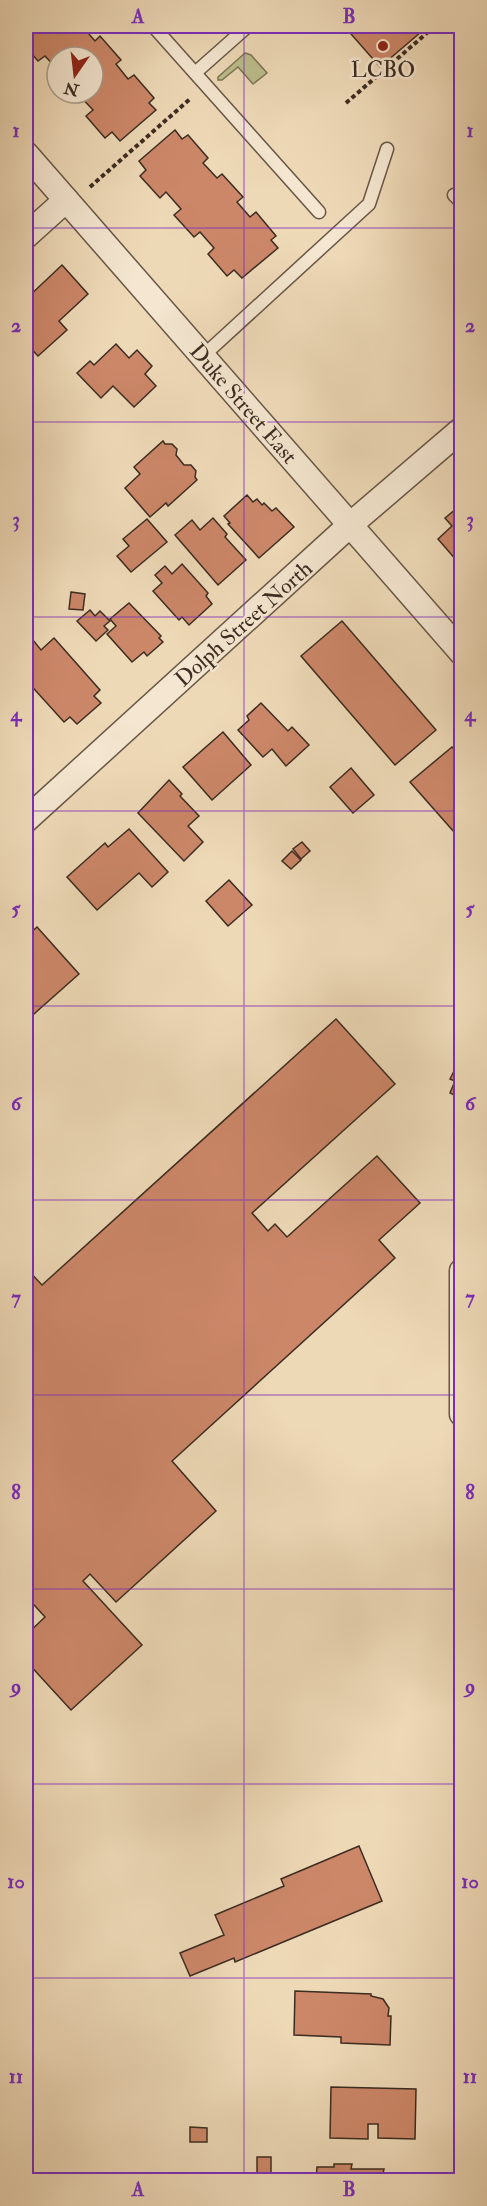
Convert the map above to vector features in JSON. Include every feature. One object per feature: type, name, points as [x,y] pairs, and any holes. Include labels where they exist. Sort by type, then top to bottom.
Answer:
[{"type":"street","name":"Duke Street East","points":[[26,154],[462,653]]},
{"type":"street","points":[[26,236],[66,200]]},
{"type":"street","name":"Dolph Street North","points":[[26,820],[350,525],[462,429]]},
{"type":"street","points":[[462,1271],[462,1414]]},
{"type":"lane","points":[[153,26],[319,212]]},
{"type":"lane","points":[[195,73],[248,26]]},
{"type":"lane","points":[[203,356],[369,204],[387,149]]},
{"type":"path","points":[[346,103],[435,26]]},
{"type":"path","points":[[452,26],[462,36]]},
{"type":"path","points":[[90,188],[192,97]]},
{"type":"green space","points":[[245,53],[251,55],[267,73],[253,84],[238,67],[222,80],[218,80],[218,77]]},
{"type":"building","points":[[26,26],[82,26],[95,41],[100,36],[121,60],[116,64],[128,79],[134,75],[154,98],[149,103],[156,110],[120,141],[112,132],[105,138],[86,116],[93,110],[88,105],[105,105],[105,45],[45,45],[45,56],[38,61],[26,47]]},
{"type":"building","name":"LCBO","points":[[344,26],[428,26],[380,67]]},
{"type":"building","points":[[175,130],[182,139],[188,135],[208,158],[203,163],[217,178],[222,174],[243,197],[237,202],[250,217],[256,212],[276,236],[271,240],[278,248],[242,278],[234,270],[227,276],[208,254],[214,248],[200,232],[194,237],[174,215],[181,209],[166,192],[160,198],[140,176],[146,170],[139,161]]},
{"type":"building","points":[[62,265],[88,294],[59,321],[67,330],[38,356],[26,343],[26,299]]},
{"type":"building","points":[[116,344],[129,358],[137,350],[152,366],[145,374],[156,386],[134,407],[113,386],[101,398],[77,373],[90,361],[94,365]]},
{"type":"building","points":[[163,441],[165,444],[172,444],[177,449],[176,455],[184,465],[191,465],[196,471],[197,480],[168,506],[166,503],[150,517],[125,488],[140,474],[134,467]]},
{"type":"building","points":[[247,495],[253,502],[257,499],[272,511],[276,508],[294,527],[259,558],[228,524],[230,523],[224,516]]},
{"type":"building","points":[[462,504],[462,560],[457,561],[438,539],[452,526],[445,518]]},
{"type":"building","points":[[213,518],[227,534],[225,537],[246,560],[218,585],[175,535],[192,520],[200,530]]},
{"type":"building","points":[[147,519],[167,542],[131,572],[117,556],[129,546],[123,539]]},
{"type":"building","points":[[182,564],[208,593],[206,596],[212,604],[189,625],[182,617],[179,620],[153,591],[162,583],[155,575],[165,566],[172,574]]},
{"type":"building","points":[[71,592],[85,594],[83,610],[69,609]]},
{"type":"building","points":[[129,603],[161,636],[159,638],[163,642],[147,656],[144,652],[132,662],[107,634],[116,626],[110,619]]},
{"type":"building","points":[[90,610],[95,616],[100,611],[110,621],[104,626],[108,630],[96,641],[77,621]]},
{"type":"building","points":[[342,621],[436,730],[395,765],[301,656]]},
{"type":"building","points":[[54,638],[100,690],[94,696],[101,703],[77,724],[70,717],[64,722],[26,680],[26,647],[33,640],[41,650]]},
{"type":"building","points":[[261,703],[288,731],[292,727],[309,745],[286,766],[272,749],[263,757],[238,730],[249,720],[247,716]]},
{"type":"building","points":[[223,732],[251,765],[212,800],[183,767]]},
{"type":"building","points":[[452,747],[462,758],[462,841],[410,782]]},
{"type":"building","points":[[351,768],[374,795],[353,813],[330,787]]},
{"type":"building","points":[[169,780],[199,816],[188,826],[203,842],[184,861],[138,813]]},
{"type":"building","points":[[129,829],[168,872],[152,887],[139,873],[97,910],[67,877],[105,843],[108,847]]},
{"type":"building","points":[[302,842],[310,851],[301,859],[293,849]]},
{"type":"building","points":[[292,851],[301,860],[291,869],[282,861]]},
{"type":"building","points":[[229,880],[252,905],[228,926],[206,901]]},
{"type":"building","points":[[37,927],[79,974],[26,1021],[26,933],[28,935]]},
{"type":"building","points":[[336,1019],[395,1084],[252,1213],[268,1231],[275,1224],[287,1237],[377,1156],[420,1203],[379,1240],[395,1258],[172,1461],[216,1511],[116,1602],[90,1574],[83,1581],[142,1645],[71,1710],[26,1661],[26,1635],[45,1617],[26,1596],[26,1268],[42,1285]]},
{"type":"building","points":[[462,1055],[462,1099],[450,1093],[455,1081],[450,1079]]},
{"type":"building","points":[[359,1846],[382,1901],[235,1962],[234,1958],[190,1976],[180,1953],[224,1935],[215,1915],[284,1886],[281,1879]]},
{"type":"building","points":[[295,1991],[371,1994],[371,1996],[383,1999],[389,2008],[388,2016],[391,2016],[390,2045],[341,2043],[341,2037],[294,2035]]},
{"type":"building","points":[[331,2087],[416,2089],[415,2139],[378,2138],[378,2124],[368,2124],[368,2139],[330,2138]]},
{"type":"building","points":[[190,2127],[207,2128],[207,2142],[190,2142]]},
{"type":"building","points":[[257,2157],[271,2157],[271,2175],[257,2175]]},
{"type":"building","points":[[334,2164],[352,2164],[351,2169],[384,2169],[383,2173],[391,2173],[391,2180],[316,2180],[317,2167],[334,2167]]},
{"type":"place","name":"LCBO","points":[[383,46]]}]
